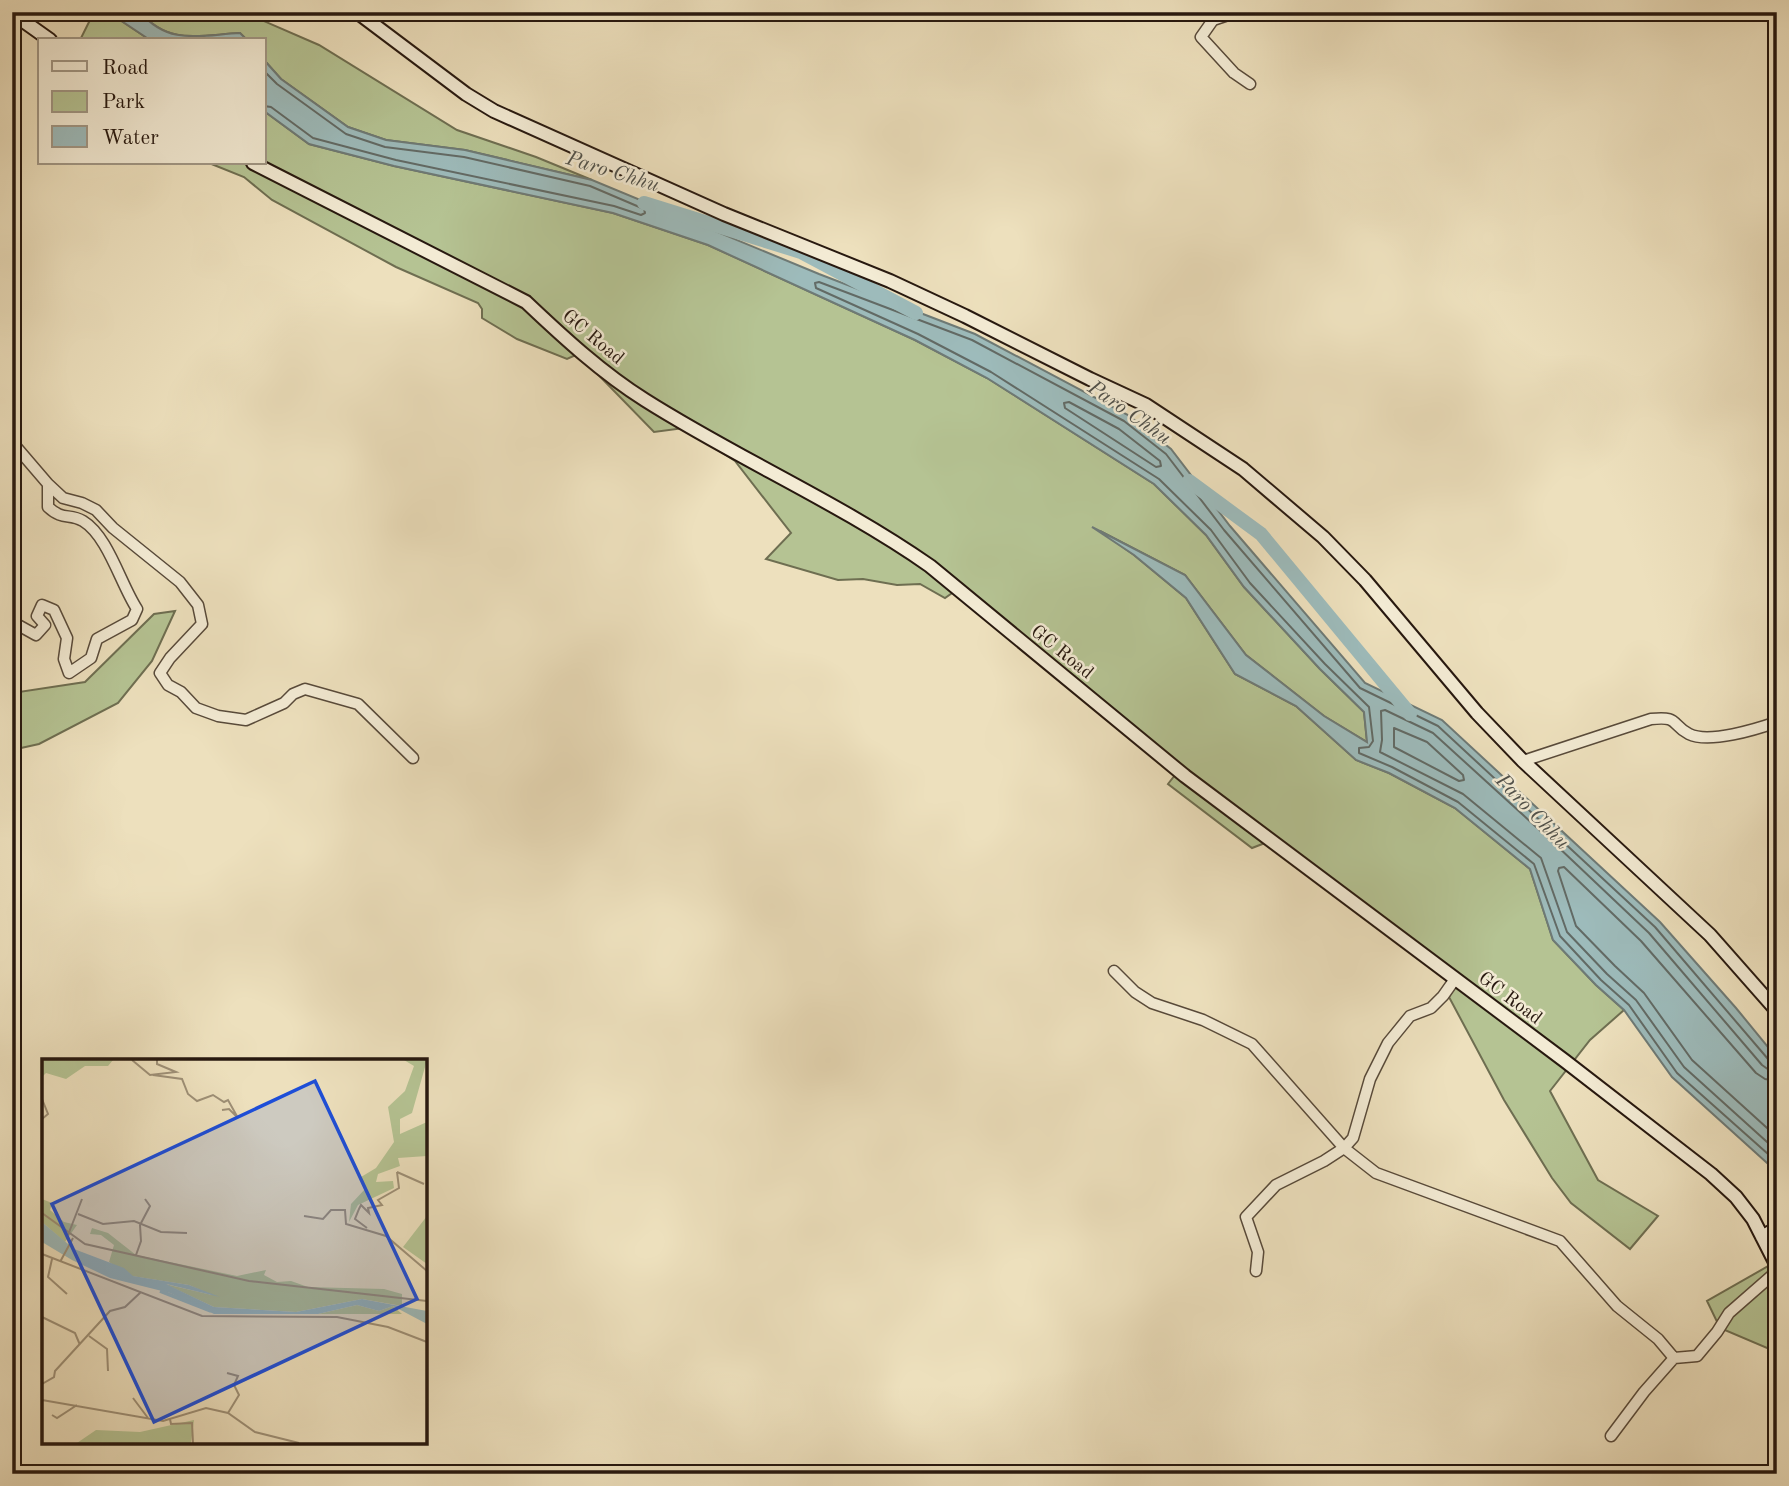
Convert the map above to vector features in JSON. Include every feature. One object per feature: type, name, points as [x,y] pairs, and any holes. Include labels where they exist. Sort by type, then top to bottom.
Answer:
[{"type":"street","points":[[357,12],[466,94],[504,117],[724,214],[890,281],[1137,400],[1169,418],[1243,470],[1310,525],[1365,580],[1477,713],[1523,761],[1710,935],[1777,1011]]},
{"type":"street","points":[[1228,12],[1225,16],[1213,20],[1201,37],[1234,73],[1250,85]]},
{"type":"street","points":[[12,13],[47,38]]},
{"type":"street","name":"GC Road","points":[[255,164],[526,303],[566,339],[645,400],[891,539],[930,566],[1185,776],[1711,1174],[1736,1196],[1753,1219],[1777,1266]]},
{"type":"street","points":[[12,442],[63,498],[96,510],[113,528],[180,582],[198,605],[202,624],[170,658],[160,673],[168,685],[181,692],[195,708],[218,716],[246,720],[284,703],[293,694],[305,689],[358,704],[413,758]]},
{"type":"street","points":[[12,625],[18,625],[36,635],[45,625],[37,616],[42,605],[54,610],[67,638],[64,659],[69,673],[90,658],[97,639],[132,620],[137,609],[102,540],[82,521],[58,516],[48,507],[48,484]]},
{"type":"street","points":[[1523,761],[1651,719],[1665,717],[1676,722],[1688,734],[1699,737],[1743,734],[1777,722]]},
{"type":"street","points":[[1114,971],[1135,992],[1152,1003],[1203,1020],[1252,1044],[1344,1148],[1376,1173],[1560,1241],[1617,1306],[1658,1339],[1674,1358]]},
{"type":"street","points":[[1256,1271],[1258,1252],[1246,1217],[1276,1185],[1324,1161],[1344,1148],[1353,1138],[1370,1079],[1388,1043],[1410,1016],[1431,1008],[1455,978]]},
{"type":"street","points":[[1762,1237],[1777,1228]]},
{"type":"street","points":[[1611,1436],[1674,1358],[1697,1356],[1717,1332],[1728,1313],[1777,1271]]},
{"type":"green space","points":[[94,12],[108,12],[147,38],[81,38]]},
{"type":"green space","points":[[140,12],[243,12],[319,45],[457,130],[536,157],[592,180],[465,150],[386,140],[348,127],[281,79],[266,62],[266,38],[245,38],[240,33],[186,36],[162,30]]},
{"type":"green space","points":[[266,112],[309,144],[394,166],[613,213],[708,245],[915,340],[987,378],[1154,484],[1206,535],[1244,587],[1364,712],[1367,742],[1324,716],[1246,655],[1185,575],[1100,531],[1186,598],[1235,674],[1296,706],[1356,760],[1389,773],[1455,808],[1530,869],[1553,940],[1624,1010],[1590,1040],[1550,1091],[1598,1180],[1658,1216],[1630,1249],[1571,1203],[1552,1178],[1504,1100],[1449,997],[1456,985],[1265,843],[1252,848],[1168,784],[1175,775],[955,591],[945,598],[920,584],[897,585],[863,579],[838,580],[766,559],[791,533],[735,461],[684,428],[654,432],[578,354],[567,359],[517,339],[482,318],[482,309],[478,303],[396,267],[272,200],[244,177],[212,164],[266,164]]},
{"type":"green space","points":[[175,611],[152,661],[118,703],[39,744],[12,750],[12,693],[85,682],[154,614]]},
{"type":"green space","points":[[1777,1261],[1777,1360],[1772,1350],[1720,1328],[1707,1301]]},
{"type":"water","points":[[108,12],[140,12],[151,23],[174,34],[198,36],[240,33],[245,38],[147,38]]},
{"type":"water","points":[[266,62],[281,79],[348,127],[386,140],[465,150],[592,180],[819,274],[975,334],[1128,415],[1171,449],[1230,526],[1365,683],[1442,720],[1660,922],[1736,1008],[1777,1058],[1777,1172],[1672,1077],[1624,1010],[1553,940],[1530,869],[1455,808],[1389,773],[1356,760],[1296,706],[1235,674],[1186,598],[1134,555],[1092,527],[1185,575],[1246,655],[1324,716],[1367,742],[1364,712],[1244,587],[1206,535],[1154,484],[987,378],[915,340],[708,245],[613,213],[394,166],[309,144],[266,112]]},
{"type":"waterway","name":"Paro Chhu","points":[[644,203],[801,252],[916,313]]},
{"type":"waterway","name":"Paro Chhu","points":[[1189,481],[1261,534],[1410,714]]}]
